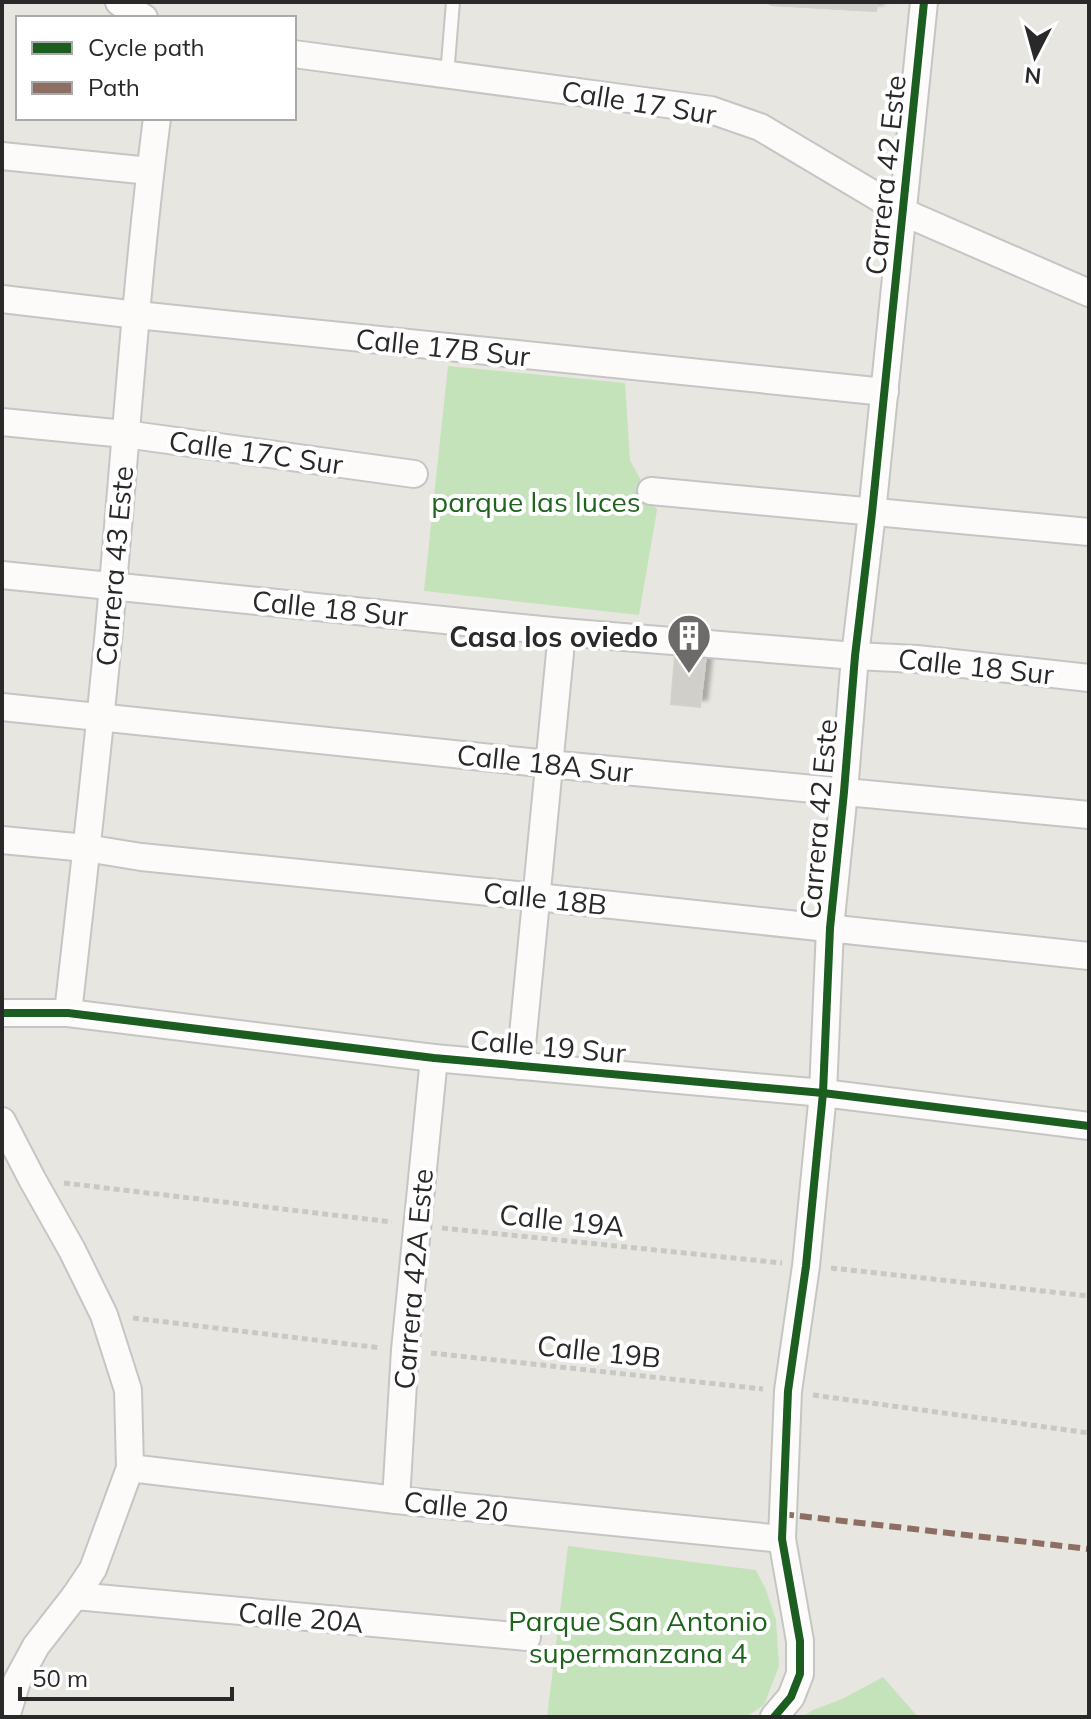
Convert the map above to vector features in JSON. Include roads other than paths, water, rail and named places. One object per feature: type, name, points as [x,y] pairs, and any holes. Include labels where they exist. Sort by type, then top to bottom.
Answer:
[{"type":"street","points":[[119,2],[141,16]]},
{"type":"street","name":"Carrera 42 Este","points":[[774,1717],[791,1697],[800,1674],[800,1641],[782,1539],[788,1391],[806,1266],[823,1093],[830,928],[855,656],[924,2]]},
{"type":"street","name":"Calle 17 Sur","points":[[296,54],[711,110],[760,127],[903,212],[1089,293]]},
{"type":"street","name":"Carrera 43 Este","points":[[68,1013],[113,586],[157,120]]},
{"type":"street","points":[[2,156],[150,171]]},
{"type":"street","name":"Calle 17B Sur","points":[[2,299],[885,392]]},
{"type":"street","name":"Calle 17C Sur","points":[[2,422],[125,434],[414,474]]},
{"type":"street","points":[[651,491],[1089,532]]},
{"type":"street","name":"Calle 18 Sur","points":[[2,575],[562,632],[917,659],[1089,678]]},
{"type":"street","points":[[520,1066],[562,632]]},
{"type":"street","name":"Calle 18A Sur","points":[[2,707],[549,764],[1089,815]]},
{"type":"street","name":"Calle 18B","points":[[2,840],[1089,956]]},
{"type":"street","name":"Calle 19 Sur","points":[[2,1013],[68,1013],[434,1058],[823,1093],[1089,1126]]},
{"type":"street","name":"Carrera 42A Este","points":[[396,1500],[405,1350],[434,1058]]},
{"type":"street","points":[[2,1121],[104,1315],[128,1390],[130,1468],[93,1569],[36,1646],[17,1681],[6,1717]]},
{"type":"street","name":"Calle 20","points":[[130,1468],[396,1500],[782,1539]]},
{"type":"street","name":"Calle 20A","points":[[75,1596],[527,1637]]},
{"type":"lane","points":[[447,75],[453,2]]},
{"type":"place","name":"Casa los oviedo","points":[[689,675]]},
{"type":"park label","name":"parque las luces","points":[[536,501]]},
{"type":"park label","name":"Parque San Antonio supermanzana 4","points":[[638,1636]]}]
